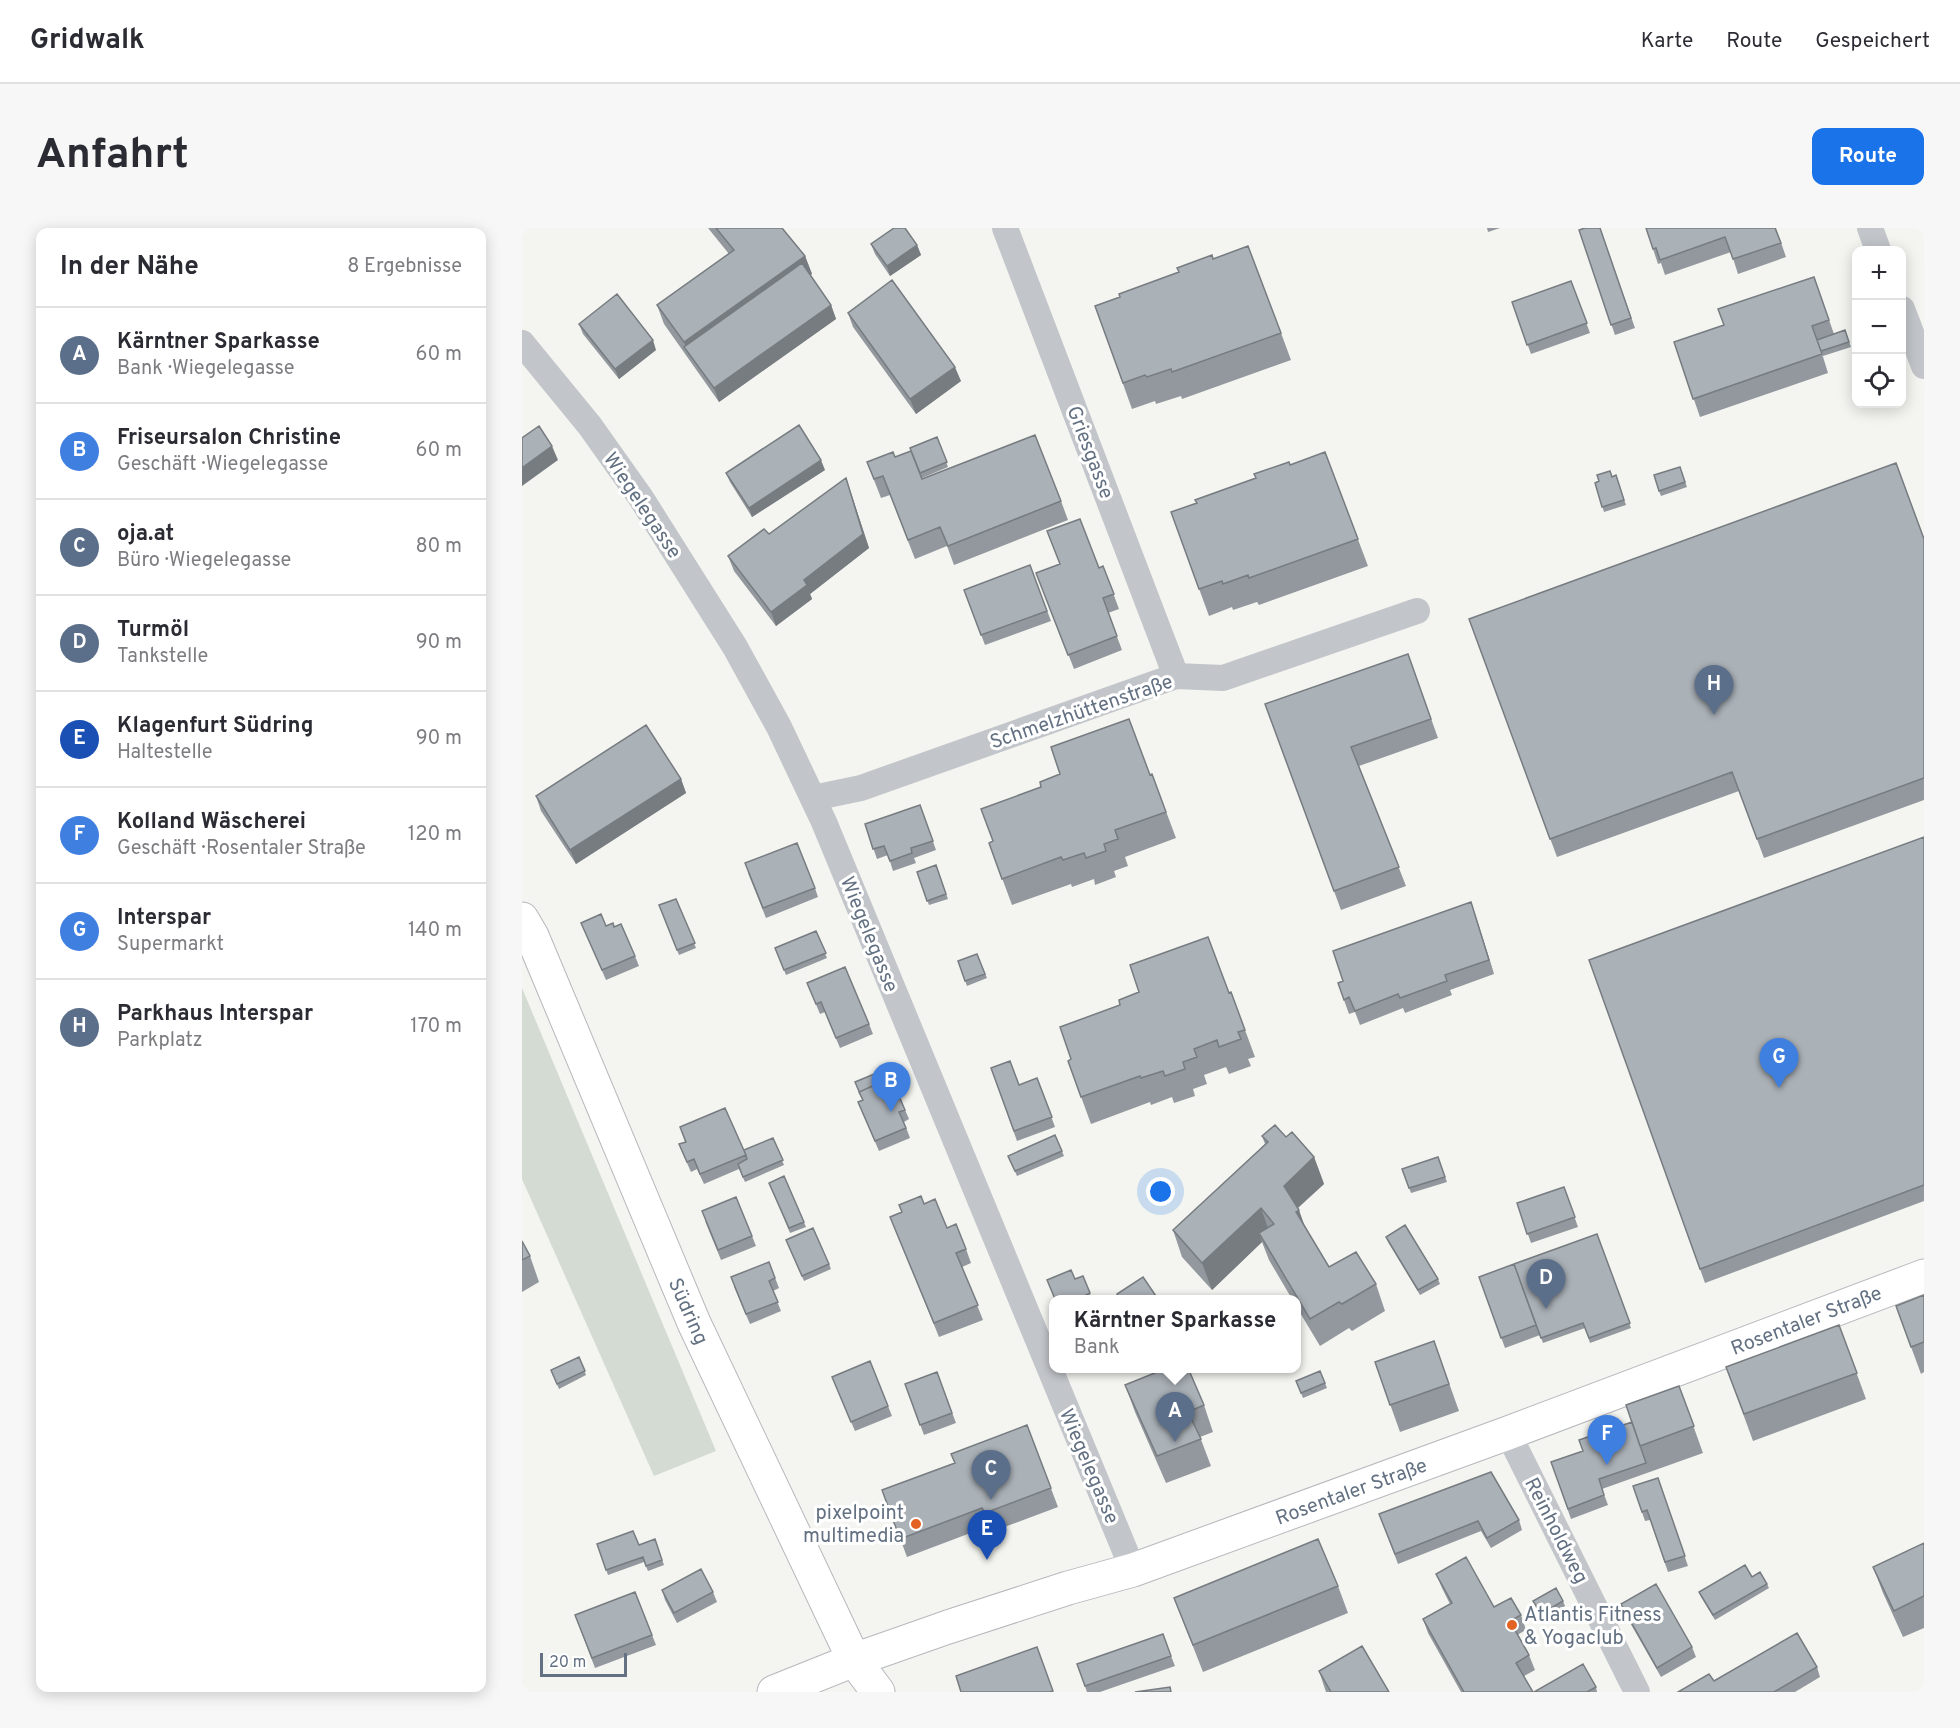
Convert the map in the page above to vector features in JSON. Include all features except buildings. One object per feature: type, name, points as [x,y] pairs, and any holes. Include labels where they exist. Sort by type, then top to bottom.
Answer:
[{"type":"main road","name":"Südring","points":[[525,931],[694,1323],[854,1660],[878,1692]]},
{"type":"main road","name":"Rosentaler Straße","points":[[774,1692],[854,1660],[1057,1592],[1133,1570],[1508,1433],[1924,1276]]},
{"type":"street","name":"Griesgasse","points":[[1005,228],[1176,676]]},
{"type":"street","points":[[1870,228],[1877,246]]},
{"type":"street","points":[[1906,319],[1924,366]]},
{"type":"street","name":"Wiegelegasse","points":[[522,343],[590,426],[641,498],[735,647],[779,727],[813,798],[1049,1367]]},
{"type":"street","name":"Schmelzhüttenstraße","points":[[813,798],[861,788],[1176,676],[1222,678],[1417,611]]},
{"type":"street","name":"Wiegelegasse","points":[[1051,1373],[1133,1570]]},
{"type":"street","name":"Reinholdweg","points":[[1508,1433],[1637,1692]]},
{"type":"shaded area","points":[[522,988],[716,1451],[654,1476],[522,1179]]},
{"type":"place","name":"Parkhaus Interspar","points":[[1714,715]]},
{"type":"place","name":"Interspar","points":[[1779,1088]]},
{"type":"place","name":"Friseursalon Christine","points":[[891,1112]]},
{"type":"place","name":"Turmöl","points":[[1546,1309]]},
{"type":"place","name":"Kärntner Sparkasse","points":[[1175,1442]]},
{"type":"place","name":"Kolland Wäscherei","points":[[1607,1465]]},
{"type":"place","name":"oja.at","points":[[991,1500]]},
{"type":"place","name":"pixelpoint multimedia","points":[[916,1524]]},
{"type":"place","name":"Klagenfurt Südring","points":[[987,1560]]},
{"type":"place","name":"Atlantis Fitness & Yogaclub","points":[[1512,1625]]}]
